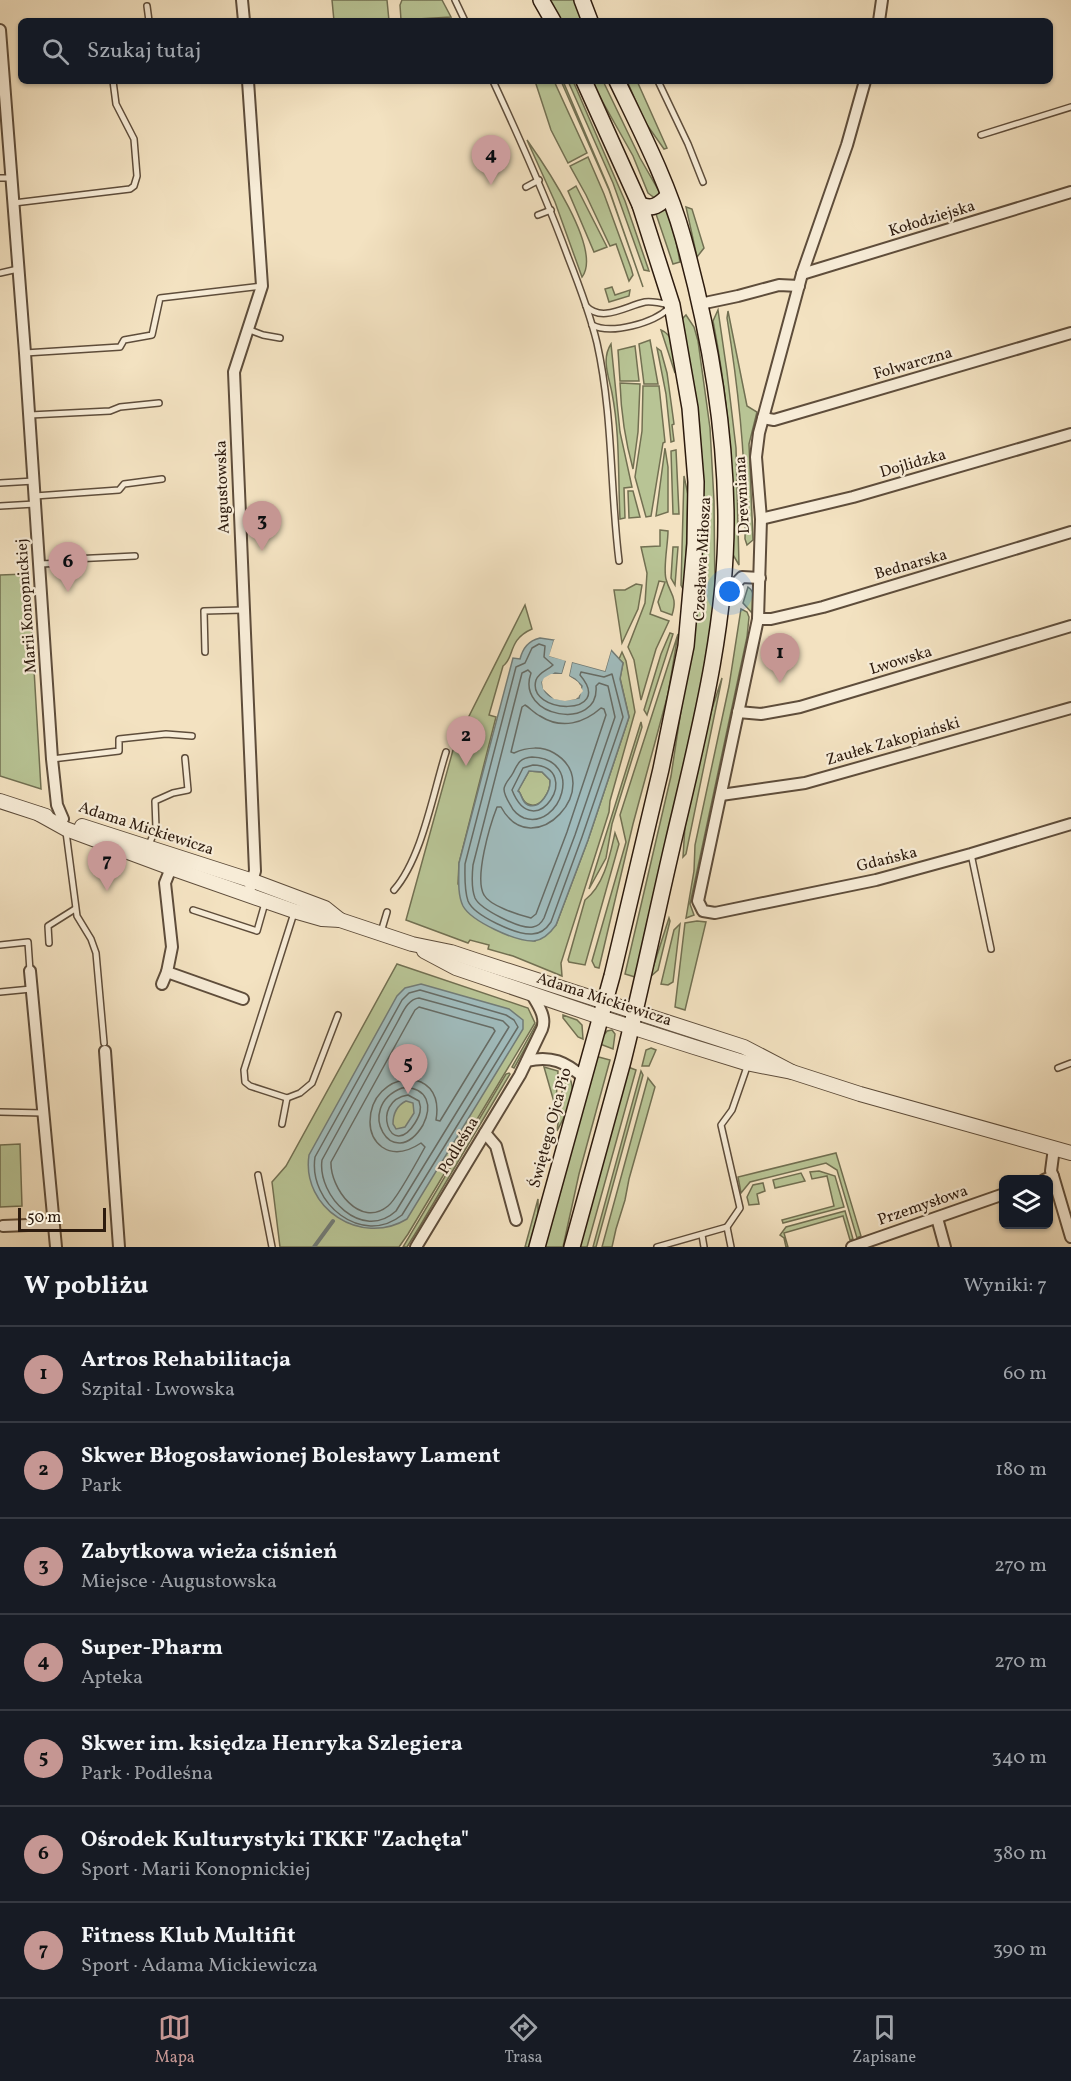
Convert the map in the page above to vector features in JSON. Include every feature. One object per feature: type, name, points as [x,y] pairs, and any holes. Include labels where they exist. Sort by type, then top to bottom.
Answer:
[{"type":"main road","points":[[541,0],[551,18]]},
{"type":"main road","points":[[582,0],[589,18]]},
{"type":"main road","name":"Czesława Miłosza","points":[[585,84],[640,205],[672,305],[686,383],[696,482],[693,583],[687,637],[658,780],[602,1010]]},
{"type":"main road","name":"Czesława Miłosza","points":[[618,84],[668,196],[682,236],[699,304],[709,345],[721,431],[726,517],[721,599],[706,699],[633,1019]]},
{"type":"main road","points":[[640,205],[657,206],[668,196]]},
{"type":"main road","points":[[672,305],[699,304]]},
{"type":"main road","name":"Świętego Ojca Pio","points":[[537,1247],[602,1010]]},
{"type":"main road","points":[[572,1247],[633,1019]]},
{"type":"street","points":[[242,0],[244,18]]},
{"type":"street","points":[[879,18],[882,0]]},
{"type":"street","name":"Marii Konopnickiej","points":[[0,30],[6,178],[14,203],[52,759],[57,805],[64,824]]},
{"type":"street","name":"Augustowska","points":[[249,84],[262,286],[246,329],[234,372],[255,871],[250,888]]},
{"type":"street","name":"Drewniana","points":[[708,913],[703,911],[698,901],[758,619],[761,519],[756,445],[802,274],[847,145],[864,84]]},
{"type":"street","name":"Kołodziejska","points":[[802,274],[1071,192]]},
{"type":"street","points":[[699,304],[725,300],[778,285],[799,286]]},
{"type":"street","name":"Folwarczna","points":[[763,418],[774,420],[1071,333]]},
{"type":"street","name":"Dojlidzka","points":[[761,519],[853,497],[1071,434]]},
{"type":"street","name":"Bednarska","points":[[758,619],[771,619],[823,607],[1071,532]]},
{"type":"street","points":[[724,557],[741,577],[760,578]]},
{"type":"street","points":[[721,599],[741,577]]},
{"type":"street","name":"Lwowska","points":[[738,712],[760,714],[800,707],[1071,626]]},
{"type":"street","name":"Zaułek Zakopiański","points":[[721,795],[805,783],[1071,708]]},
{"type":"street","name":"Adama Mickiewicza","points":[[0,801],[64,824],[132,854],[174,862],[268,894],[322,919],[340,920],[412,944],[451,952],[602,1010]]},
{"type":"street","name":"Adama Mickiewicza","points":[[64,824],[148,847],[174,862]]},
{"type":"street","name":"Gdańska","points":[[708,913],[876,880],[1071,824]]},
{"type":"street","points":[[132,854],[141,853],[148,847]]},
{"type":"street","points":[[162,984],[167,972],[171,947],[165,883],[174,862]]},
{"type":"street","name":"Adama Mickiewicza","points":[[412,944],[456,968],[531,993],[744,1047],[792,1072]]},
{"type":"street","points":[[30,971],[56,1247]]},
{"type":"street","points":[[167,972],[243,999]]},
{"type":"street","name":"Podleśna","points":[[416,1247],[527,1061],[544,1025],[543,1014],[531,993]]},
{"type":"street","name":"Adama Mickiewicza","points":[[633,1019],[748,1064],[792,1072],[861,1094],[1071,1153]]},
{"type":"street","points":[[105,1047],[118,1247]]},
{"type":"street","points":[[527,1061],[539,1058],[558,1060],[584,1078]]},
{"type":"street","points":[[485,1133],[496,1146],[516,1220]]},
{"type":"street","points":[[1049,1175],[1054,1148]]},
{"type":"street","points":[[1053,1191],[1071,1237]]},
{"type":"street","name":"Przemysłowa","points":[[852,1247],[999,1196]]},
{"type":"street","points":[[937,1218],[945,1247]]},
{"type":"street","points":[[3,1226],[53,1224]]},
{"type":"lane","points":[[455,0],[464,18]]},
{"type":"lane","points":[[147,6],[149,18]]},
{"type":"lane","points":[[14,203],[130,189],[134,186],[136,176],[134,139],[116,104],[113,84]]},
{"type":"lane","points":[[494,84],[539,180],[592,325],[608,407],[614,519],[619,561]]},
{"type":"lane","points":[[659,84],[703,182]]},
{"type":"lane","points":[[981,135],[1071,106]]},
{"type":"lane","points":[[526,187],[539,180]]},
{"type":"lane","points":[[538,215],[551,210]]},
{"type":"lane","points":[[0,273],[18,269]]},
{"type":"lane","points":[[25,353],[120,346],[124,340],[152,335],[160,298],[262,286]]},
{"type":"lane","points":[[585,305],[594,312],[603,314],[646,302],[672,305]]},
{"type":"lane","points":[[592,325],[605,329],[633,324],[658,317],[672,305]]},
{"type":"lane","points":[[246,329],[280,338]]},
{"type":"lane","points":[[30,415],[110,411],[120,407],[159,403]]},
{"type":"lane","points":[[0,506],[118,490],[124,484],[162,479]]},
{"type":"lane","points":[[0,483],[34,481]]},
{"type":"lane","points":[[39,564],[66,563],[73,559],[135,556]]},
{"type":"lane","points":[[205,652],[204,611],[243,610]]},
{"type":"lane","points":[[52,759],[119,751],[119,739],[166,734],[192,736]]},
{"type":"lane","points":[[394,890],[415,858],[446,752]]},
{"type":"lane","points":[[148,847],[156,828],[155,801],[173,793],[188,790],[185,758]]},
{"type":"lane","points":[[64,824],[75,909],[96,953],[105,1047]]},
{"type":"lane","points":[[971,854],[991,949]]},
{"type":"lane","points":[[193,910],[256,932],[268,894]]},
{"type":"lane","points":[[296,905],[243,1077],[245,1082],[250,1086],[287,1098],[300,1093],[312,1083],[338,1016]]},
{"type":"lane","points":[[49,943],[48,926],[75,909]]},
{"type":"lane","points":[[381,934],[387,912]]},
{"type":"lane","points":[[0,945],[28,942],[30,971]]},
{"type":"lane","points":[[0,992],[32,989]]},
{"type":"lane","points":[[1058,1068],[1071,1063]]},
{"type":"lane","points":[[657,1247],[727,1227],[740,1208],[721,1125],[732,1110],[748,1064]]},
{"type":"lane","points":[[282,1124],[287,1098]]},
{"type":"lane","points":[[0,1112],[43,1113]]},
{"type":"lane","points":[[258,1175],[272,1247]]},
{"type":"lane","points":[[727,1227],[731,1247]]},
{"type":"lane","points":[[702,1234],[704,1247]]},
{"type":"green space","points":[[332,0],[387,0],[389,18],[334,18]]},
{"type":"green space","points":[[402,0],[442,0],[451,17],[401,18]]},
{"type":"green space","points":[[549,0],[574,0],[582,18],[559,18]]},
{"type":"green space","points":[[536,84],[555,84],[587,153],[568,163],[551,130]]},
{"type":"green space","points":[[562,84],[609,189],[643,287],[609,190]]},
{"type":"green space","points":[[569,84],[574,84],[625,201],[649,271],[644,270],[613,183]]},
{"type":"green space","points":[[593,84],[604,84],[640,158],[660,193],[656,199],[648,193],[633,156]]},
{"type":"green space","points":[[628,84],[638,84],[667,148],[664,149],[645,122]]},
{"type":"green space","points":[[527,140],[569,207],[578,228],[585,248],[586,264],[582,277],[555,202]]},
{"type":"green space","points":[[588,157],[631,268],[633,275],[629,281],[616,244],[610,246],[570,166]]},
{"type":"green space","points":[[576,186],[607,247],[594,252],[568,191]]},
{"type":"green space","points":[[686,207],[692,209],[704,248],[697,257]]},
{"type":"green space","points":[[667,210],[680,262],[673,264],[655,211]]},
{"type":"green space","points":[[612,287],[615,295],[630,290],[629,296],[609,302],[605,289]]},
{"type":"green space","points":[[718,310],[736,448],[739,565],[732,553],[729,437],[723,379],[713,321]]},
{"type":"green space","points":[[728,311],[747,406],[757,412],[749,444],[753,540],[747,545],[741,428]]},
{"type":"green space","points":[[686,315],[694,327],[698,341],[710,428],[714,501],[715,598],[701,694],[635,977],[625,974],[671,776],[699,592],[702,557],[700,449],[691,370],[681,320]]},
{"type":"green space","points":[[661,330],[670,337],[672,343],[675,373]]},
{"type":"green space","points":[[650,340],[658,384],[644,384],[639,344]]},
{"type":"green space","points":[[611,344],[620,432],[632,487],[624,488],[625,518],[620,519],[615,408],[606,362]]},
{"type":"green space","points":[[635,346],[639,381],[620,381],[618,350]]},
{"type":"green space","points":[[657,348],[661,351],[667,373],[674,424],[672,425],[674,441],[671,442],[666,394]]},
{"type":"green space","points":[[620,383],[640,384],[638,432],[633,469],[624,426]]},
{"type":"green space","points":[[643,386],[659,386],[665,442],[651,516],[646,517],[635,477],[642,431]]},
{"type":"green space","points":[[665,448],[668,467],[668,512],[656,516]]},
{"type":"green space","points":[[676,450],[679,514],[673,514],[671,451]]},
{"type":"green space","points":[[684,476],[688,495],[685,593],[681,585]]},
{"type":"green space","points":[[628,491],[633,491],[640,517],[629,518]]},
{"type":"green space","points":[[660,530],[668,531],[665,574],[674,599],[674,609],[672,615],[661,611],[658,602],[665,582],[659,581],[650,614],[669,621],[656,649],[641,700],[634,660],[628,647],[645,603],[647,573],[641,547],[660,546]]},
{"type":"green space","points":[[673,547],[678,547],[675,585],[671,578]]},
{"type":"green space","points":[[25,574],[29,584],[41,789],[0,776],[0,575]]},
{"type":"green space","points":[[636,584],[642,585],[638,609],[622,643],[614,590],[625,590]]},
{"type":"green space","points":[[748,587],[753,595],[752,613],[743,603]]},
{"type":"green space","points":[[525,605],[532,629],[524,633],[515,643],[507,663],[503,666],[489,715],[496,717],[459,863],[458,884],[491,927],[515,937],[535,941],[556,925],[588,840],[629,717],[620,678],[623,663],[619,659],[622,652],[626,661],[635,712],[610,801],[609,812],[561,963],[562,976],[513,956],[488,949],[489,945],[470,940],[468,943],[406,920],[458,732],[465,724]]},
{"type":"green space","points":[[741,609],[747,612],[749,617],[747,637],[690,904],[694,915],[686,918],[694,871],[695,845],[729,686]]},
{"type":"green space","points":[[670,633],[673,634],[647,715],[644,710],[661,654]]},
{"type":"green space","points":[[678,634],[668,694],[633,824],[599,968],[595,967],[592,961],[626,842],[620,815]]},
{"type":"green space","points":[[722,678],[686,854],[683,857],[685,826],[711,712]]},
{"type":"green space","points":[[641,722],[642,727],[612,824],[606,858],[589,889]]},
{"type":"green space","points":[[529,771],[542,772],[550,780],[549,789],[544,798],[533,805],[524,801],[518,790]]},
{"type":"green space","points":[[615,833],[619,844],[585,965],[569,962],[585,900],[592,894],[602,878]]},
{"type":"green space","points":[[669,918],[658,970],[650,977]]},
{"type":"green space","points":[[706,922],[685,1010],[675,1007],[685,923]]},
{"type":"green space","points":[[680,924],[673,982],[668,985],[661,984],[674,930]]},
{"type":"green space","points":[[397,964],[528,1008],[535,1023],[399,1247],[280,1247],[272,1182],[286,1166]]},
{"type":"green space","points":[[563,1015],[577,1020],[582,1025],[583,1039],[578,1037]]},
{"type":"green space","points":[[538,1021],[538,1025],[514,1068],[512,1067]]},
{"type":"green space","points":[[612,1030],[615,1034],[613,1049],[600,1044],[607,1031]]},
{"type":"green space","points":[[651,1048],[656,1050],[649,1066],[642,1066],[646,1050]]},
{"type":"green space","points":[[595,1056],[610,1060],[579,1174],[563,1247],[544,1247]]},
{"type":"green space","points":[[544,1067],[558,1071],[556,1102],[554,1102]]},
{"type":"green space","points":[[628,1067],[636,1070],[587,1247],[579,1247]]},
{"type":"green space","points":[[565,1069],[570,1077],[572,1093],[569,1108],[557,1131]]},
{"type":"green space","points":[[641,1071],[643,1075],[596,1247],[593,1247]]},
{"type":"green space","points":[[509,1073],[420,1226],[407,1247],[403,1247],[506,1074]]},
{"type":"green space","points":[[648,1078],[655,1087],[625,1200],[612,1247],[602,1247]]},
{"type":"green space","points":[[20,1144],[22,1206],[0,1207],[0,1145]]},
{"type":"green space","points":[[836,1153],[861,1236],[857,1238],[837,1170],[826,1163],[750,1182],[741,1193],[738,1177]]},
{"type":"green space","points":[[819,1171],[835,1176],[844,1207],[783,1223],[782,1220],[834,1206],[827,1176],[812,1179],[810,1172]]},
{"type":"green space","points":[[801,1173],[805,1181],[775,1188],[773,1180]]},
{"type":"green space","points":[[763,1183],[765,1191],[757,1194],[759,1204],[749,1205],[747,1197],[753,1185]]},
{"type":"green space","points":[[538,1199],[538,1217],[530,1247],[525,1247]]},
{"type":"green space","points":[[845,1211],[853,1239],[850,1240],[843,1216],[784,1233],[788,1247],[780,1235],[786,1227]]},
{"type":"water","points":[[540,638],[554,640],[550,656],[566,660],[562,674],[555,673],[542,682],[547,693],[556,699],[579,698],[582,686],[569,676],[572,662],[605,671],[611,650],[623,663],[620,679],[629,717],[588,840],[556,925],[541,939],[534,941],[506,934],[484,924],[468,912],[460,896],[459,863],[513,658],[520,659],[527,646]],"holes":[[[529,771],[542,772],[550,780],[547,794],[537,805],[528,805],[518,791]]]},
{"type":"water","points":[[421,984],[509,1009],[523,1020],[523,1029],[407,1219],[389,1226],[371,1228],[354,1225],[338,1217],[324,1206],[314,1191],[309,1174],[309,1155],[397,996],[405,988]],"holes":[[[406,1101],[413,1103],[414,1113],[405,1127],[396,1129],[393,1120],[397,1108]]]},
{"type":"pier","points":[[554,640],[557,640],[553,654],[568,658],[569,661],[565,676],[549,678],[545,685],[552,694],[566,698],[575,697],[580,691],[576,684],[566,677],[570,660],[603,667],[608,649],[612,647],[605,671],[572,662],[569,676],[578,682],[583,691],[576,699],[565,701],[554,699],[543,689],[544,678],[551,674],[562,674],[566,661],[549,656]]},
{"type":"waterway","points":[[314,1247],[333,1221]]},
{"type":"place","name":"Super-Pharm","points":[[491,185]]},
{"type":"place","name":"Zabytkowa wieża ciśnień","points":[[262,551]]},
{"type":"place","name":"Ośrodek Kulturystyki TKKF \"Zachęta\"","points":[[68,592]]},
{"type":"place","name":"Artros Rehabilitacja","points":[[780,683]]},
{"type":"place","name":"Skwer Błogosławionej Bolesławy Lament","points":[[466,766]]},
{"type":"place","name":"Fitness Klub Multifit","points":[[107,891]]},
{"type":"place","name":"Skwer im. księdza Henryka Szlegiera","points":[[408,1094]]}]
